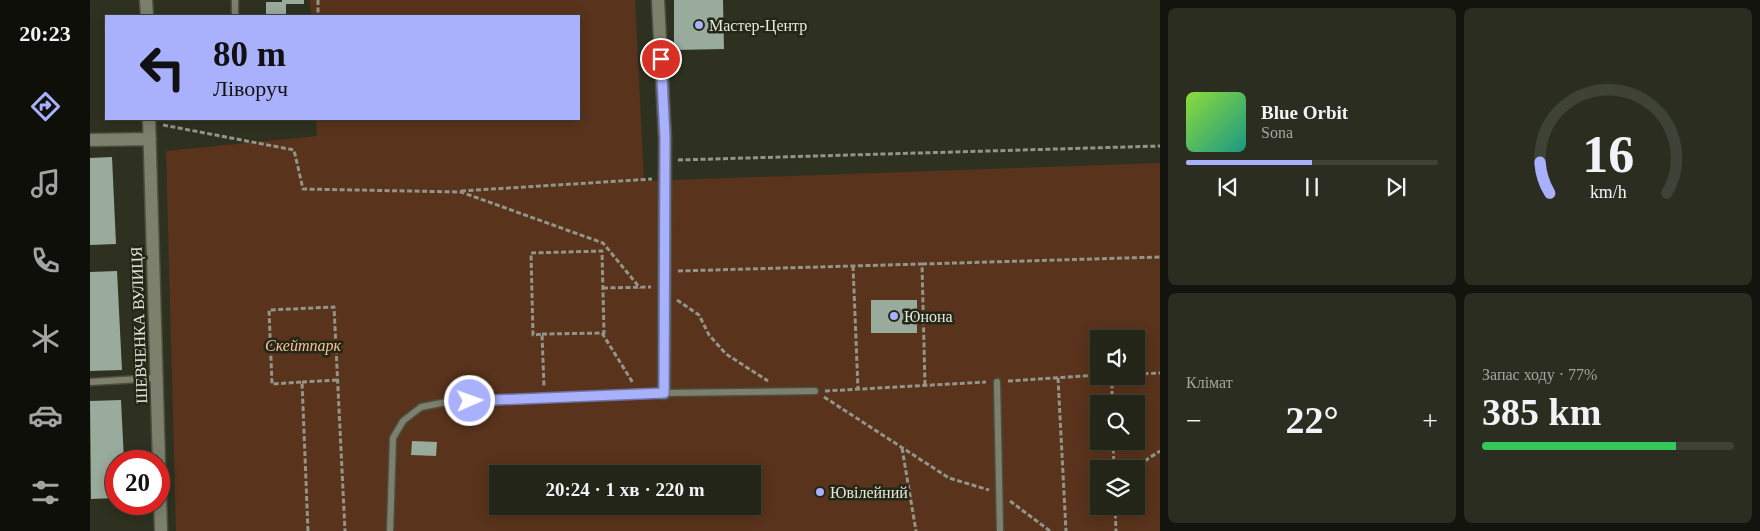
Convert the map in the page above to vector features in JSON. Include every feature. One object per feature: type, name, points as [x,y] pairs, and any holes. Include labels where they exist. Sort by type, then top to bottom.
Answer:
[{"type":"street","points":[[146,0],[147,15]]},
{"type":"street","points":[[658,0],[665,161],[664,393]]},
{"type":"street","name":"ШЕВЧЕНКА ВУЛИЦЯ","points":[[155,122],[150,138],[161,531]]},
{"type":"street","points":[[90,140],[150,138]]},
{"type":"lane","points":[[235,0],[235,15]]},
{"type":"lane","points":[[90,382],[156,378]]},
{"type":"lane","points":[[997,382],[1000,531]]},
{"type":"lane","points":[[390,531],[393,438],[403,421],[421,407],[452,401],[664,393],[815,392]]},
{"type":"path","points":[[318,0],[318,15]]},
{"type":"path","points":[[155,122],[294,150],[303,189],[461,192],[603,243],[640,288]]},
{"type":"path","points":[[665,161],[1160,146]]},
{"type":"path","points":[[452,192],[665,178]]},
{"type":"path","points":[[602,251],[604,333],[602,333],[533,335],[531,253],[602,251]]},
{"type":"path","points":[[664,271],[1160,257]]},
{"type":"path","points":[[922,264],[925,386]]},
{"type":"path","points":[[853,266],[858,389]]},
{"type":"path","points":[[603,288],[664,290],[700,315],[710,335],[726,354],[785,392]]},
{"type":"path","points":[[337,380],[272,384],[269,310],[334,308],[345,531]]},
{"type":"path","points":[[602,333],[640,394]]},
{"type":"path","points":[[542,334],[544,398]]},
{"type":"path","points":[[1145,373],[1160,372]]},
{"type":"path","points":[[997,382],[1090,376]]},
{"type":"path","points":[[815,392],[1090,376]]},
{"type":"path","points":[[1058,378],[1066,531]]},
{"type":"path","points":[[302,382],[308,531]]},
{"type":"path","points":[[815,392],[949,478],[999,493],[1050,531]]},
{"type":"path","points":[[902,447],[916,520],[916,531]]},
{"type":"path","points":[[1145,461],[1160,451]]},
{"type":"path","points":[[1115,515],[1116,531]]},
{"type":"green space","name":"Скейтпарк","points":[[310,0],[635,0],[644,181],[1160,163],[1160,531],[176,531],[166,151],[317,136],[316,120],[580,120],[580,15],[311,15]]},
{"type":"building","points":[[282,0],[304,0],[304,4],[286,4],[286,15],[266,15],[266,2],[282,2]]},
{"type":"building","name":"Мастер-Центр","points":[[674,0],[723,0],[724,49],[674,50]]},
{"type":"building","points":[[112,157],[116,244],[90,245],[90,158]]},
{"type":"building","points":[[117,271],[122,370],[90,371],[90,272]]},
{"type":"building","name":"Юнона","points":[[871,300],[917,300],[917,333],[871,333]]},
{"type":"building","points":[[121,400],[123,450],[105,450],[105,498],[91,499],[90,401]]},
{"type":"building","points":[[412,441],[437,442],[436,456],[411,455]]},
{"type":"place","name":"Мастер-Центр","points":[[699,25]]},
{"type":"place","name":"Юнона","points":[[894,316]]},
{"type":"place","name":"Ювілейний","points":[[820,492]]},
{"type":"route","points":[[470,401],[664,393],[665,138],[661,59]]}]
